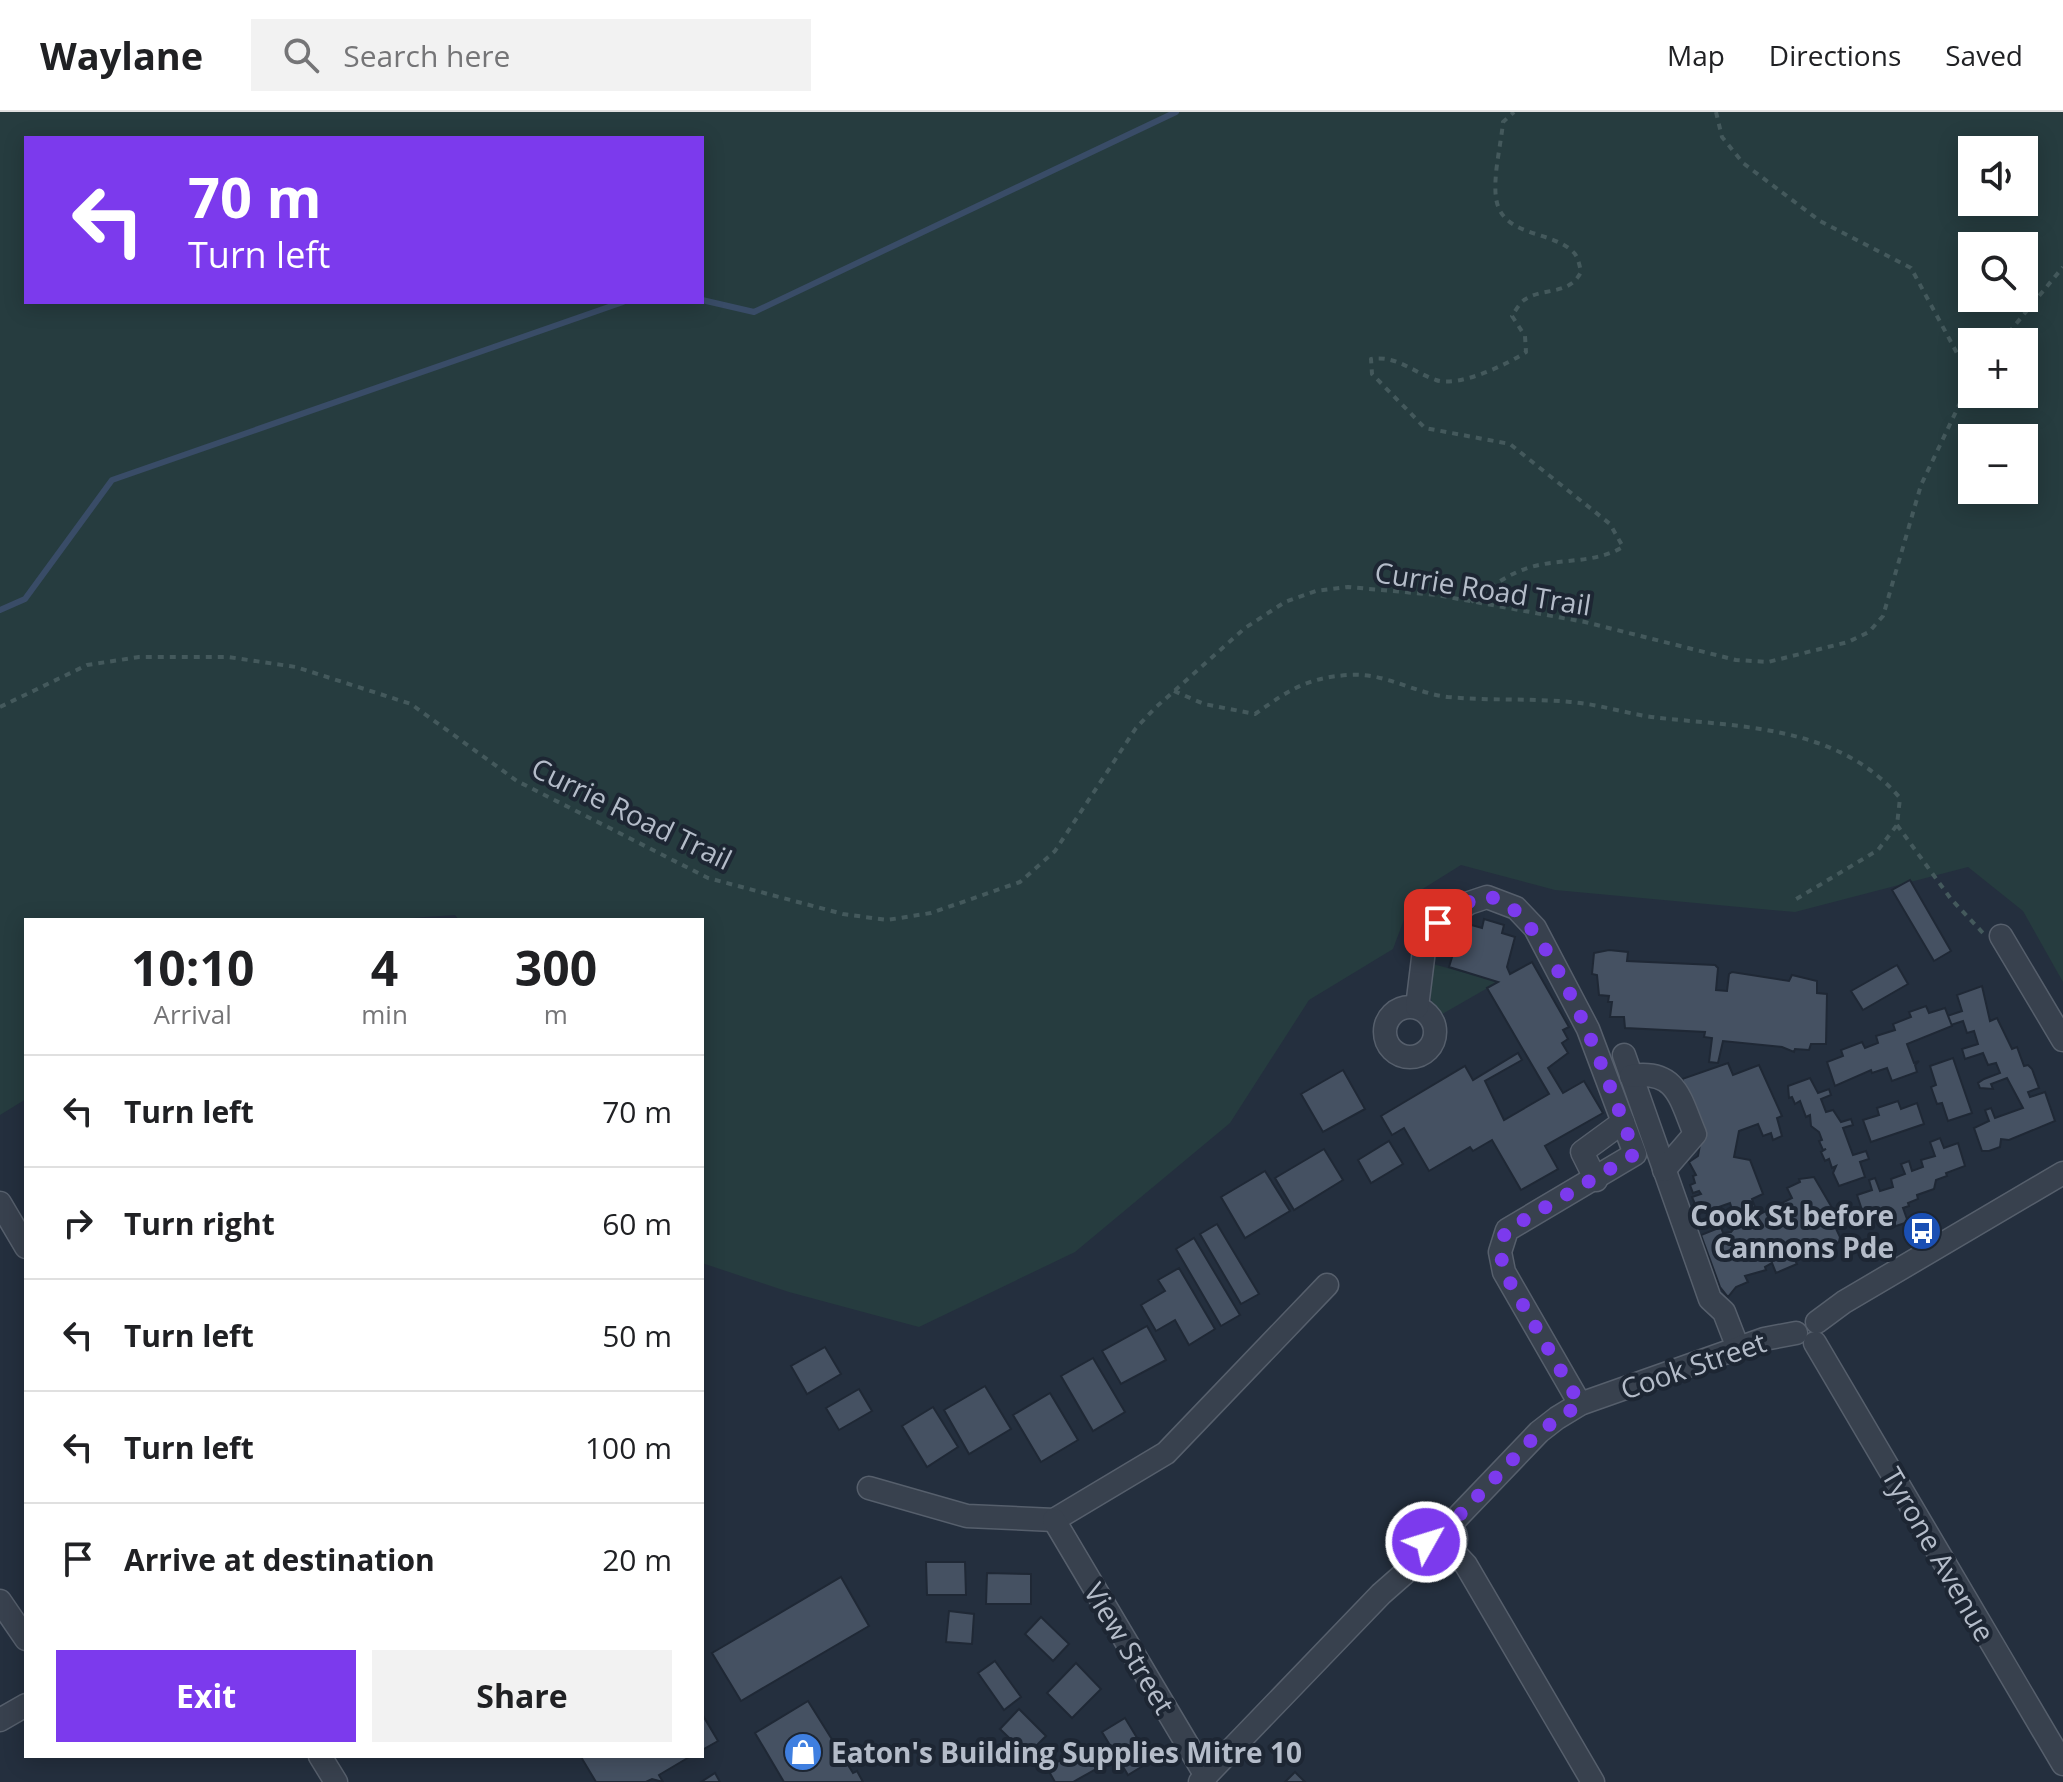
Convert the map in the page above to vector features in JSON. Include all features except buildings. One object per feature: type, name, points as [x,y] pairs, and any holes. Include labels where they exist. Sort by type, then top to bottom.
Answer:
[{"type":"street","points":[[1417,1007],[1424,950],[1438,923],[1469,903],[1487,897],[1516,908],[1535,928],[1588,1029],[1635,1154],[1596,1180],[1507,1230],[1500,1252],[1504,1272],[1580,1404]]},
{"type":"street","points":[[2001,936],[2063,1040]]},
{"type":"street","points":[[1664,1170],[1691,1143],[1695,1134],[1677,1091],[1665,1079],[1628,1066],[1664,1170],[1710,1299],[1724,1312],[1738,1348]]},
{"type":"street","points":[[1596,1180],[1582,1152],[1623,1122]]},
{"type":"street","name":"Cook Street","points":[[1442,1550],[1426,1537],[1431,1529],[1439,1524],[1449,1526],[1539,1432],[1580,1404],[1738,1348],[1809,1333],[1844,1302],[2063,1173]]},
{"type":"street","points":[[0,1203],[24,1244]]},
{"type":"street","points":[[869,1488],[967,1516],[1054,1520],[1166,1453],[1327,1285]]},
{"type":"street","name":"Tyrone Avenue","points":[[1809,1333],[2063,1764]]},
{"type":"street","name":"View Street","points":[[1054,1520],[1203,1779]]},
{"type":"street","points":[[1203,1779],[1381,1594],[1442,1550],[1466,1565],[1593,1782]]},
{"type":"street","points":[[0,1601],[24,1636]]},
{"type":"street","points":[[0,1720],[24,1706]]},
{"type":"street","points":[[321,1758],[336,1782]]},
{"type":"path","points":[[1471,602],[1495,583],[1531,567],[1607,557],[1623,547],[1610,524],[1510,444],[1425,428],[1372,374],[1371,359],[1387,357],[1440,382],[1468,378],[1510,362],[1526,352],[1525,336],[1512,316],[1524,300],[1558,291],[1577,282],[1581,272],[1575,254],[1556,242],[1521,230],[1504,216],[1496,199],[1503,122],[1514,112]]},
{"type":"path","points":[[1716,112],[1722,137],[1743,163],[1820,221],[1911,268],[1958,355]]},
{"type":"path","points":[[2013,328],[2063,267]]},
{"type":"path","name":"Currie Road Trail","points":[[0,707],[87,665],[139,657],[228,657],[296,667],[411,704],[517,781],[708,878],[843,914],[887,920],[931,913],[1020,882],[1039,869],[1055,851],[1136,728],[1245,628],[1285,602],[1316,591],[1348,587],[1471,602],[1585,622],[1736,660],[1768,662],[1848,642],[1869,632],[1883,616],[1921,485],[1958,407]]},
{"type":"path","points":[[1174,691],[1204,704],[1255,714],[1300,683],[1349,675],[1384,677],[1446,697],[1572,702],[1657,718],[1766,727],[1794,734],[1879,773],[1900,798],[1897,825],[1886,841],[1864,861],[1793,901]]},
{"type":"path","points":[[1897,825],[1951,899],[1981,933],[2001,936]]},
{"type":"green space","points":[[0,112],[2063,112],[2063,982],[2023,911],[1968,867],[1795,912],[1555,890],[1461,865],[1413,895],[1393,949],[1309,1000],[1230,1123],[1075,1252],[919,1327],[789,1292],[704,1264],[704,918],[457,918],[455,915],[411,918],[24,918],[24,1100],[0,1115]]},
{"type":"green space","points":[[1433,964],[1498,982],[1437,1017],[1428,990]]},
{"type":"waterway","points":[[704,300],[754,312],[1176,112]]},
{"type":"waterway","points":[[0,610],[25,599],[112,480],[617,304]]},
{"type":"place","name":"Cook St before Cannons Pde","points":[[1922,1231]]},
{"type":"place","name":"Eaton's Building Supplies Mitre 10","points":[[803,1752]]},
{"type":"route","points":[[1426,1542],[1431,1529],[1439,1524],[1449,1526],[1539,1432],[1580,1404],[1504,1272],[1500,1252],[1503,1237],[1507,1230],[1627,1162],[1635,1154],[1588,1029],[1535,928],[1516,908],[1487,897],[1469,903],[1438,923]]}]
